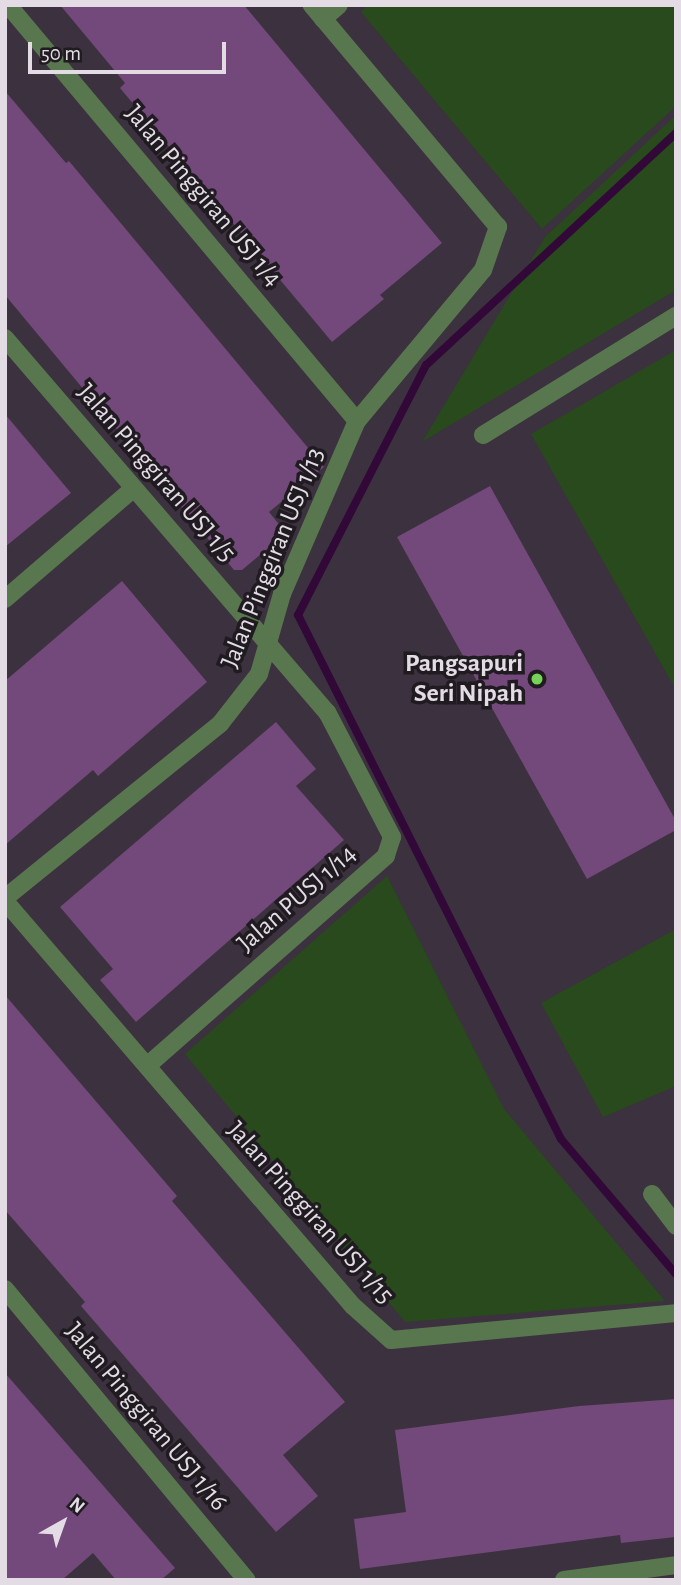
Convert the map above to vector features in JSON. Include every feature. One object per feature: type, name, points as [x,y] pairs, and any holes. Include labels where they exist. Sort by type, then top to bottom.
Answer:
[{"type":"street","name":"Jalan Pinggiran USJ 1/4","points":[[8,5],[357,421]]},
{"type":"street","points":[[317,12],[339,5]]},
{"type":"street","name":"Jalan Pinggiran USJ 1/13","points":[[5,900],[220,724],[260,674],[282,594],[357,421],[483,271],[498,227],[317,12]]},
{"type":"street","points":[[483,435],[676,316]]},
{"type":"street","name":"Jalan Pinggiran USJ 1/5","points":[[5,338],[267,642]]},
{"type":"street","points":[[5,599],[134,488]]},
{"type":"street","name":"Jalan PUSJ 1/14","points":[[147,1066],[386,856],[392,837],[327,712],[267,642]]},
{"type":"street","name":"Jalan Pinggiran USJ 1/15","points":[[5,900],[353,1306],[391,1340],[676,1313]]},
{"type":"street","points":[[652,1194],[659,1207],[676,1226]]},
{"type":"street","name":"Jalan Pinggiran USJ 1/16","points":[[5,1289],[247,1580]]},
{"type":"street","points":[[564,1580],[676,1565]]},
{"type":"green space","points":[[368,5],[676,5],[676,106],[542,229],[361,12]]},
{"type":"green space","points":[[676,115],[676,290],[422,442],[545,237]]},
{"type":"green space","points":[[676,350],[676,690],[531,434]]},
{"type":"green space","points":[[387,876],[504,1109],[665,1301],[405,1322],[185,1054]]},
{"type":"green space","points":[[676,929],[676,1086],[603,1117],[541,1003]]},
{"type":"building","points":[[60,5],[244,5],[442,243],[380,295],[384,299],[332,342],[120,88],[125,83]]},
{"type":"building","points":[[5,91],[66,163],[69,161],[324,467],[269,512],[286,533],[242,570],[234,570],[5,295]]},
{"type":"building","points":[[5,414],[71,493],[5,547]]},
{"type":"building","name":"Pangsapuri Seri Nipah","points":[[490,486],[676,821],[676,830],[587,879],[397,537]]},
{"type":"building","points":[[122,581],[207,682],[98,776],[93,770],[5,845],[5,681]]},
{"type":"building","points":[[276,722],[316,769],[296,786],[344,840],[136,1022],[100,980],[113,969],[60,907]]},
{"type":"building","points":[[5,995],[177,1196],[172,1201],[345,1402],[283,1455],[318,1496],[276,1532],[81,1306],[85,1302],[5,1210]]},
{"type":"building","points":[[5,1373],[175,1568],[161,1580],[116,1580],[93,1553],[62,1580],[5,1580]]},
{"type":"building","points":[[676,1399],[676,1537],[621,1543],[620,1535],[360,1569],[354,1519],[406,1512],[395,1430],[579,1406]]},
{"type":"waterway","points":[[676,133],[426,365],[298,615],[561,1139],[676,1274]]},
{"type":"place","name":"Pangsapuri Seri Nipah","points":[[537,679]]}]
